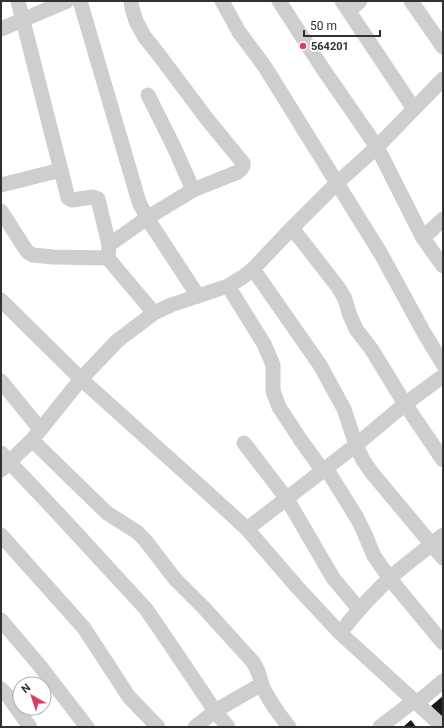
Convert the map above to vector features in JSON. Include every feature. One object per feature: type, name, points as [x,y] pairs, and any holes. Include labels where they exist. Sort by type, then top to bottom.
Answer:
[{"type":"street","points":[[18,1],[68,198],[72,200],[93,197],[98,199],[109,252],[116,268],[154,313]]},
{"type":"street","points":[[1,29],[67,1]]},
{"type":"street","points":[[80,1],[139,202],[147,218],[198,296]]},
{"type":"street","points":[[1,211],[26,250],[33,255],[53,257],[109,252],[147,218],[193,190],[238,172],[243,166],[144,36],[136,21],[131,1]]},
{"type":"street","points":[[222,1],[239,32],[264,67],[381,254],[423,331],[443,364]]},
{"type":"street","points":[[279,1],[323,69],[377,147],[423,238],[443,266]]},
{"type":"street","points":[[360,1],[345,6],[414,109]]},
{"type":"street","points":[[411,1],[443,47]]},
{"type":"street","points":[[228,727],[215,711],[146,609],[65,521],[4,462],[36,434],[81,379],[118,341],[154,313],[171,305],[228,286],[253,269],[292,228],[377,147],[443,80]]},
{"type":"street","points":[[148,95],[193,190]]},
{"type":"street","points":[[1,185],[61,170]]},
{"type":"street","points":[[423,238],[443,219]]},
{"type":"street","points":[[292,228],[338,287],[345,299],[356,329],[372,350],[405,404],[443,460]]},
{"type":"street","points":[[253,269],[320,365],[344,409],[356,445],[363,460],[372,473],[438,540],[443,558]]},
{"type":"street","points":[[228,286],[264,344],[273,365],[273,391],[279,407],[300,439],[324,469],[357,518],[374,556],[390,579],[443,643]]},
{"type":"street","points":[[1,300],[81,379],[247,529],[298,588],[340,633],[443,727]]},
{"type":"street","points":[[247,529],[356,445],[405,404],[443,376]]},
{"type":"street","points":[[1,381],[36,434],[80,488],[108,513],[137,532],[145,540],[175,579],[204,608],[258,668],[262,684],[270,700],[290,727]]},
{"type":"street","points":[[244,443],[287,499],[333,578],[359,609]]},
{"type":"street","points":[[1,535],[84,628],[130,697],[158,727]]},
{"type":"street","points":[[340,633],[359,609],[396,573],[438,540]]},
{"type":"street","points":[[1,620],[40,666],[87,727]]},
{"type":"street","points":[[380,727],[443,681]]},
{"type":"street","points":[[195,727],[215,711],[262,684]]},
{"type":"street","points":[[1,690],[8,696],[30,727]]},
{"type":"building","points":[[443,696],[443,721],[431,706]]},
{"type":"building","points":[[411,720],[416,727],[403,727]]},
{"type":"place","name":"564201","points":[[303,46]]}]
